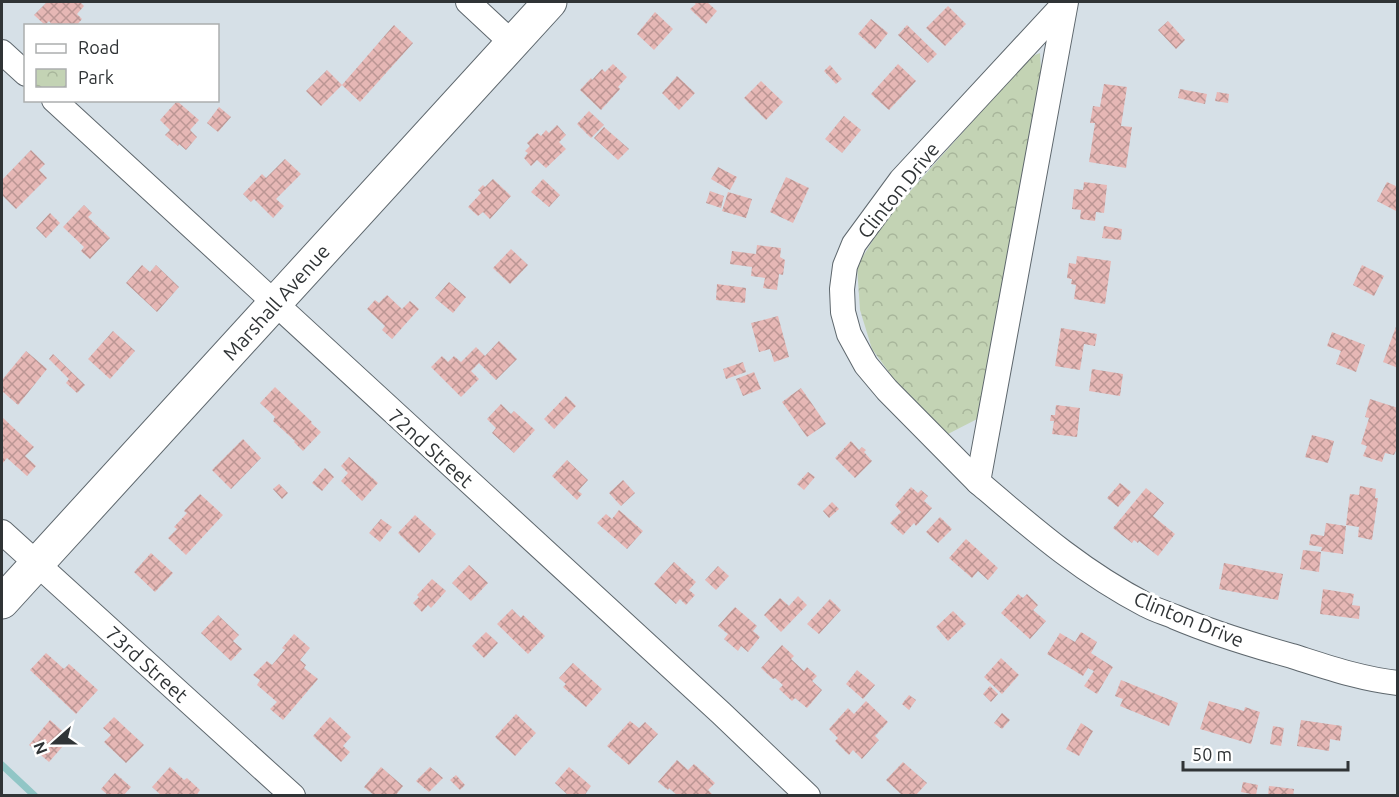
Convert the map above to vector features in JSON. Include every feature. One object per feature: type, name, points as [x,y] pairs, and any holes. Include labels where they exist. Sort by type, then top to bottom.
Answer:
[{"type":"street","points":[[468,2],[512,43]]},
{"type":"street","name":"Marshall Avenue","points":[[2,602],[550,2]]},
{"type":"street","name":"Clinton Drive","points":[[978,482],[1065,2]]},
{"type":"street","name":"Clinton Drive","points":[[1065,2],[901,180],[854,244],[845,266],[842,289],[843,312],[849,334],[866,365],[887,390],[978,482],[1074,561],[1148,606],[1205,630],[1365,678],[1398,683]]},
{"type":"street","points":[[2,52],[24,72]]},
{"type":"street","name":"72nd Street","points":[[56,102],[808,795]]},
{"type":"street","name":"73rd Street","points":[[2,532],[293,795]]},
{"type":"green space","points":[[1040,53],[1041,70],[981,417],[948,434],[894,379],[872,349],[860,310],[857,266],[888,216],[1030,57]]},
{"type":"building","points":[[47,2],[80,2],[84,6],[77,14],[82,19],[78,24],[51,24],[49,21],[44,24],[34,15]]},
{"type":"building","points":[[693,2],[707,2],[717,11],[706,24],[690,9],[696,4]]},
{"type":"building","points":[[948,6],[966,24],[945,46],[926,28]]},
{"type":"building","points":[[655,12],[673,29],[654,50],[637,34]]},
{"type":"building","points":[[871,19],[888,33],[875,49],[858,34]]},
{"type":"building","points":[[1168,21],[1185,40],[1176,49],[1158,30]]},
{"type":"building","points":[[394,25],[413,43],[360,102],[342,85]]},
{"type":"building","points":[[907,25],[937,54],[928,63],[898,35]]},
{"type":"building","points":[[613,64],[627,77],[618,87],[620,89],[601,110],[580,90],[602,69],[605,72]]},
{"type":"building","points":[[898,64],[916,81],[889,110],[871,94]]},
{"type":"building","points":[[830,65],[842,79],[836,84],[824,71]]},
{"type":"building","points":[[327,70],[342,85],[321,106],[306,91]]},
{"type":"building","points":[[677,76],[695,93],[679,110],[662,93]]},
{"type":"building","points":[[761,81],[783,102],[766,120],[744,98]]},
{"type":"building","points":[[1104,84],[1127,87],[1121,126],[1132,127],[1126,168],[1089,162],[1095,123],[1090,123],[1093,106],[1100,107]]},
{"type":"building","points":[[1180,89],[1207,94],[1205,104],[1178,98]]},
{"type":"building","points":[[1217,92],[1229,94],[1228,103],[1215,101]]},
{"type":"building","points":[[178,102],[199,120],[190,130],[197,137],[186,150],[165,135],[170,130],[160,120]]},
{"type":"building","points":[[219,107],[231,117],[218,132],[207,123]]},
{"type":"building","points":[[589,111],[604,125],[591,138],[577,124]]},
{"type":"building","points":[[844,116],[861,130],[842,153],[825,139]]},
{"type":"building","points":[[557,125],[566,135],[559,142],[566,149],[546,168],[537,160],[531,166],[524,158],[528,153],[525,151],[530,146],[527,143],[537,133],[541,136],[546,130],[549,133]]},
{"type":"building","points":[[604,127],[629,149],[618,160],[594,138]]},
{"type":"building","points":[[31,150],[45,164],[39,170],[47,178],[16,209],[2,195],[2,180]]},
{"type":"building","points":[[285,159],[301,174],[276,199],[284,206],[273,218],[254,199],[251,202],[243,194],[262,174],[266,178]]},
{"type":"building","points":[[718,167],[737,177],[730,190],[711,179]]},
{"type":"building","points":[[786,177],[809,188],[793,223],[770,212]]},
{"type":"building","points":[[493,179],[511,196],[490,219],[483,212],[478,216],[468,207],[481,193],[478,190]]},
{"type":"building","points":[[543,179],[560,195],[549,207],[531,192]]},
{"type":"building","points":[[1084,182],[1107,185],[1104,213],[1096,212],[1095,221],[1080,219],[1081,210],[1072,209],[1074,189],[1083,190]]},
{"type":"building","points":[[1387,182],[1398,187],[1398,212],[1377,201]]},
{"type":"building","points":[[710,191],[724,196],[721,208],[706,203]]},
{"type":"building","points":[[728,192],[752,199],[746,218],[722,211]]},
{"type":"building","points":[[84,205],[92,213],[88,217],[110,238],[90,259],[81,251],[84,247],[63,227]]},
{"type":"building","points":[[50,213],[60,223],[46,238],[36,228]]},
{"type":"building","points":[[1104,226],[1122,229],[1121,240],[1102,238]]},
{"type":"building","points":[[757,245],[781,248],[780,257],[785,260],[783,275],[779,274],[777,290],[763,288],[765,278],[751,276],[752,267],[730,264],[732,251],[756,254]]},
{"type":"building","points":[[511,249],[528,265],[510,284],[493,268]]},
{"type":"building","points":[[1077,256],[1111,261],[1105,304],[1074,299],[1076,285],[1071,284],[1072,279],[1067,278],[1069,263],[1076,264]]},
{"type":"building","points":[[142,265],[150,272],[156,265],[179,287],[157,312],[126,283]]},
{"type":"building","points":[[1362,265],[1384,276],[1374,296],[1353,285]]},
{"type":"building","points":[[449,282],[466,297],[453,313],[435,298]]},
{"type":"building","points":[[717,284],[746,288],[745,303],[716,300]]},
{"type":"building","points":[[387,295],[402,309],[410,301],[419,309],[392,339],[382,330],[385,326],[367,309],[375,300],[379,303]]},
{"type":"building","points":[[778,316],[789,357],[774,362],[770,349],[759,352],[751,323]]},
{"type":"building","points":[[1398,324],[1398,368],[1383,362]]},
{"type":"building","points":[[1061,328],[1097,334],[1095,346],[1084,344],[1080,370],[1055,366]]},
{"type":"building","points":[[113,331],[135,351],[110,379],[88,359]]},
{"type":"building","points":[[1332,332],[1365,345],[1356,372],[1336,364],[1341,351],[1327,346]]},
{"type":"building","points":[[499,341],[517,359],[496,380],[479,363],[471,371],[479,379],[461,397],[431,367],[442,356],[448,362],[454,356],[461,362],[476,347],[485,356]]},
{"type":"building","points":[[26,351],[47,369],[18,405],[2,391],[2,380]]},
{"type":"building","points":[[53,354],[85,385],[77,393],[66,383],[69,379],[49,359]]},
{"type":"building","points":[[743,362],[746,372],[726,379],[723,369]]},
{"type":"building","points":[[1092,369],[1123,374],[1120,396],[1089,391]]},
{"type":"building","points":[[754,372],[761,389],[743,396],[736,379]]},
{"type":"building","points":[[275,387],[321,432],[303,451],[273,421],[275,417],[260,403]]},
{"type":"building","points":[[801,388],[826,424],[807,437],[782,402]]},
{"type":"building","points":[[566,396],[576,406],[554,429],[544,419]]},
{"type":"building","points":[[1370,399],[1398,408],[1398,446],[1394,455],[1385,453],[1382,462],[1363,456],[1367,446],[1361,444],[1369,418],[1365,417]]},
{"type":"building","points":[[501,404],[511,414],[514,411],[535,430],[514,453],[492,433],[496,428],[487,419]]},
{"type":"building","points":[[1056,405],[1080,408],[1077,437],[1052,434],[1054,421],[1050,421],[1051,415],[1055,415]]},
{"type":"building","points":[[2,417],[34,447],[25,456],[36,466],[27,476],[7,458],[2,464]]},
{"type":"building","points":[[1312,435],[1334,441],[1328,463],[1305,457]]},
{"type":"building","points":[[243,439],[261,458],[231,489],[212,470]]},
{"type":"building","points":[[851,441],[859,450],[862,447],[866,450],[864,452],[872,461],[855,478],[835,458]]},
{"type":"building","points":[[349,457],[378,483],[362,501],[341,481],[348,473],[341,466]]},
{"type":"building","points":[[567,460],[588,480],[578,491],[582,494],[577,500],[552,476]]},
{"type":"building","points":[[325,468],[334,477],[322,491],[312,483]]},
{"type":"building","points":[[808,472],[815,477],[804,490],[797,484]]},
{"type":"building","points":[[623,480],[635,493],[621,506],[609,493]]},
{"type":"building","points":[[1120,483],[1131,492],[1118,507],[1107,498]]},
{"type":"building","points":[[279,484],[288,493],[282,499],[273,489]]},
{"type":"building","points":[[1360,486],[1376,489],[1375,498],[1378,498],[1372,540],[1358,537],[1359,527],[1346,525],[1350,494],[1359,495]]},
{"type":"building","points":[[911,487],[918,493],[921,490],[928,496],[924,501],[932,508],[916,526],[914,523],[903,535],[890,523],[901,512],[895,505]]},
{"type":"building","points":[[1146,488],[1164,503],[1153,516],[1175,534],[1158,556],[1139,541],[1138,543],[1134,540],[1132,543],[1113,528]]},
{"type":"building","points":[[200,494],[223,515],[186,555],[168,538],[177,529],[174,527],[187,513],[184,511]]},
{"type":"building","points":[[832,502],[839,509],[829,518],[823,511]]},
{"type":"building","points":[[619,510],[643,531],[627,549],[597,523],[606,514],[612,519]]},
{"type":"building","points":[[415,515],[436,534],[419,553],[398,533]]},
{"type":"building","points":[[940,517],[952,529],[938,543],[926,532]]},
{"type":"building","points":[[381,519],[392,527],[380,542],[369,533]]},
{"type":"building","points":[[1326,523],[1346,526],[1343,554],[1321,551],[1322,547],[1309,545],[1311,534],[1324,536]]},
{"type":"building","points":[[966,539],[998,568],[988,580],[978,571],[972,578],[949,558]]},
{"type":"building","points":[[1303,550],[1321,552],[1319,572],[1300,569]]},
{"type":"building","points":[[151,553],[173,573],[155,592],[134,572]]},
{"type":"building","points":[[674,562],[696,582],[689,590],[695,595],[686,605],[680,599],[676,604],[654,584]]},
{"type":"building","points":[[1224,563],[1283,574],[1278,600],[1219,589]]},
{"type":"building","points":[[469,565],[488,583],[471,601],[452,583]]},
{"type":"building","points":[[718,566],[729,576],[716,590],[705,580]]},
{"type":"building","points":[[432,579],[446,591],[431,608],[428,605],[422,612],[413,603],[419,597],[417,595]]},
{"type":"building","points":[[1323,589],[1354,594],[1352,605],[1360,606],[1359,619],[1320,614]]},
{"type":"building","points":[[1018,594],[1023,598],[1027,594],[1038,605],[1033,610],[1046,621],[1030,639],[1001,613]]},
{"type":"building","points":[[798,596],[807,605],[781,632],[764,615],[780,598],[789,606]]},
{"type":"building","points":[[830,599],[841,610],[819,634],[807,624]]},
{"type":"building","points":[[735,607],[757,626],[753,631],[760,637],[748,652],[741,646],[738,651],[724,639],[728,634],[718,626]]},
{"type":"building","points":[[512,609],[521,618],[523,615],[545,636],[528,654],[497,624]]},
{"type":"building","points":[[953,611],[966,624],[948,641],[936,627]]},
{"type":"building","points":[[218,615],[239,635],[233,641],[242,649],[231,661],[201,633]]},
{"type":"building","points":[[486,632],[498,643],[484,658],[472,646]]},
{"type":"building","points":[[1081,632],[1097,642],[1091,653],[1113,667],[1097,694],[1084,686],[1094,671],[1088,668],[1083,676],[1047,654],[1060,633],[1075,642]]},
{"type":"building","points":[[294,634],[310,648],[300,660],[306,665],[304,668],[318,679],[283,720],[270,709],[277,702],[257,685],[260,680],[253,675],[267,661],[272,665],[285,650],[282,648]]},
{"type":"building","points":[[782,645],[794,656],[791,659],[804,671],[807,667],[817,676],[812,681],[822,690],[807,708],[795,698],[792,701],[779,689],[783,685],[761,668]]},
{"type":"building","points":[[46,653],[64,669],[69,664],[98,690],[76,714],[30,670]]},
{"type":"building","points":[[1001,658],[1019,675],[1002,694],[984,677]]},
{"type":"building","points":[[573,663],[602,689],[586,707],[563,687],[566,684],[559,678]]},
{"type":"building","points":[[857,670],[875,685],[863,699],[846,684]]},
{"type":"building","points":[[1121,680],[1178,703],[1169,726],[1120,706],[1123,699],[1115,696]]},
{"type":"building","points":[[990,686],[998,694],[991,702],[983,694]]},
{"type":"building","points":[[909,695],[916,700],[909,710],[902,704]]},
{"type":"building","points":[[866,701],[888,722],[875,736],[879,740],[862,759],[853,750],[849,755],[835,741],[838,738],[829,729],[848,708],[854,714]]},
{"type":"building","points":[[1209,701],[1244,711],[1245,707],[1260,712],[1251,744],[1200,729]]},
{"type":"building","points":[[1002,713],[1010,720],[1002,729],[994,723]]},
{"type":"building","points":[[516,714],[536,733],[515,756],[495,737]]},
{"type":"building","points":[[114,717],[144,745],[126,763],[104,742],[111,735],[103,728]]},
{"type":"building","points":[[330,717],[351,737],[343,746],[350,752],[341,762],[313,736]]},
{"type":"building","points":[[50,720],[70,738],[49,762],[29,745]]},
{"type":"building","points":[[1301,720],[1342,726],[1340,741],[1330,739],[1329,751],[1297,746]]},
{"type":"building","points":[[630,721],[639,728],[645,722],[658,734],[629,765],[607,746]]},
{"type":"building","points":[[1081,723],[1093,731],[1079,756],[1066,749]]},
{"type":"building","points":[[1273,726],[1284,728],[1281,746],[1270,744]]},
{"type":"building","points":[[677,760],[688,770],[694,764],[715,783],[708,790],[714,796],[678,796],[658,782]]},
{"type":"building","points":[[903,762],[927,783],[915,796],[903,796],[886,780]]},
{"type":"building","points":[[170,767],[200,790],[196,796],[162,796],[152,787]]},
{"type":"building","points":[[381,767],[403,786],[395,796],[375,796],[364,787]]},
{"type":"building","points":[[430,767],[443,778],[429,792],[416,781]]},
{"type":"building","points":[[569,767],[591,786],[584,796],[569,796],[555,783]]},
{"type":"building","points":[[115,773],[131,787],[123,796],[109,796],[101,789]]},
{"type":"building","points":[[456,775],[465,785],[460,790],[450,780]]},
{"type":"building","points":[[1243,782],[1258,785],[1256,795],[1241,792]]},
{"type":"building","points":[[1269,786],[1294,789],[1293,796],[1268,796]]},
{"type":"waterway","points":[[2,765],[35,796]]}]
